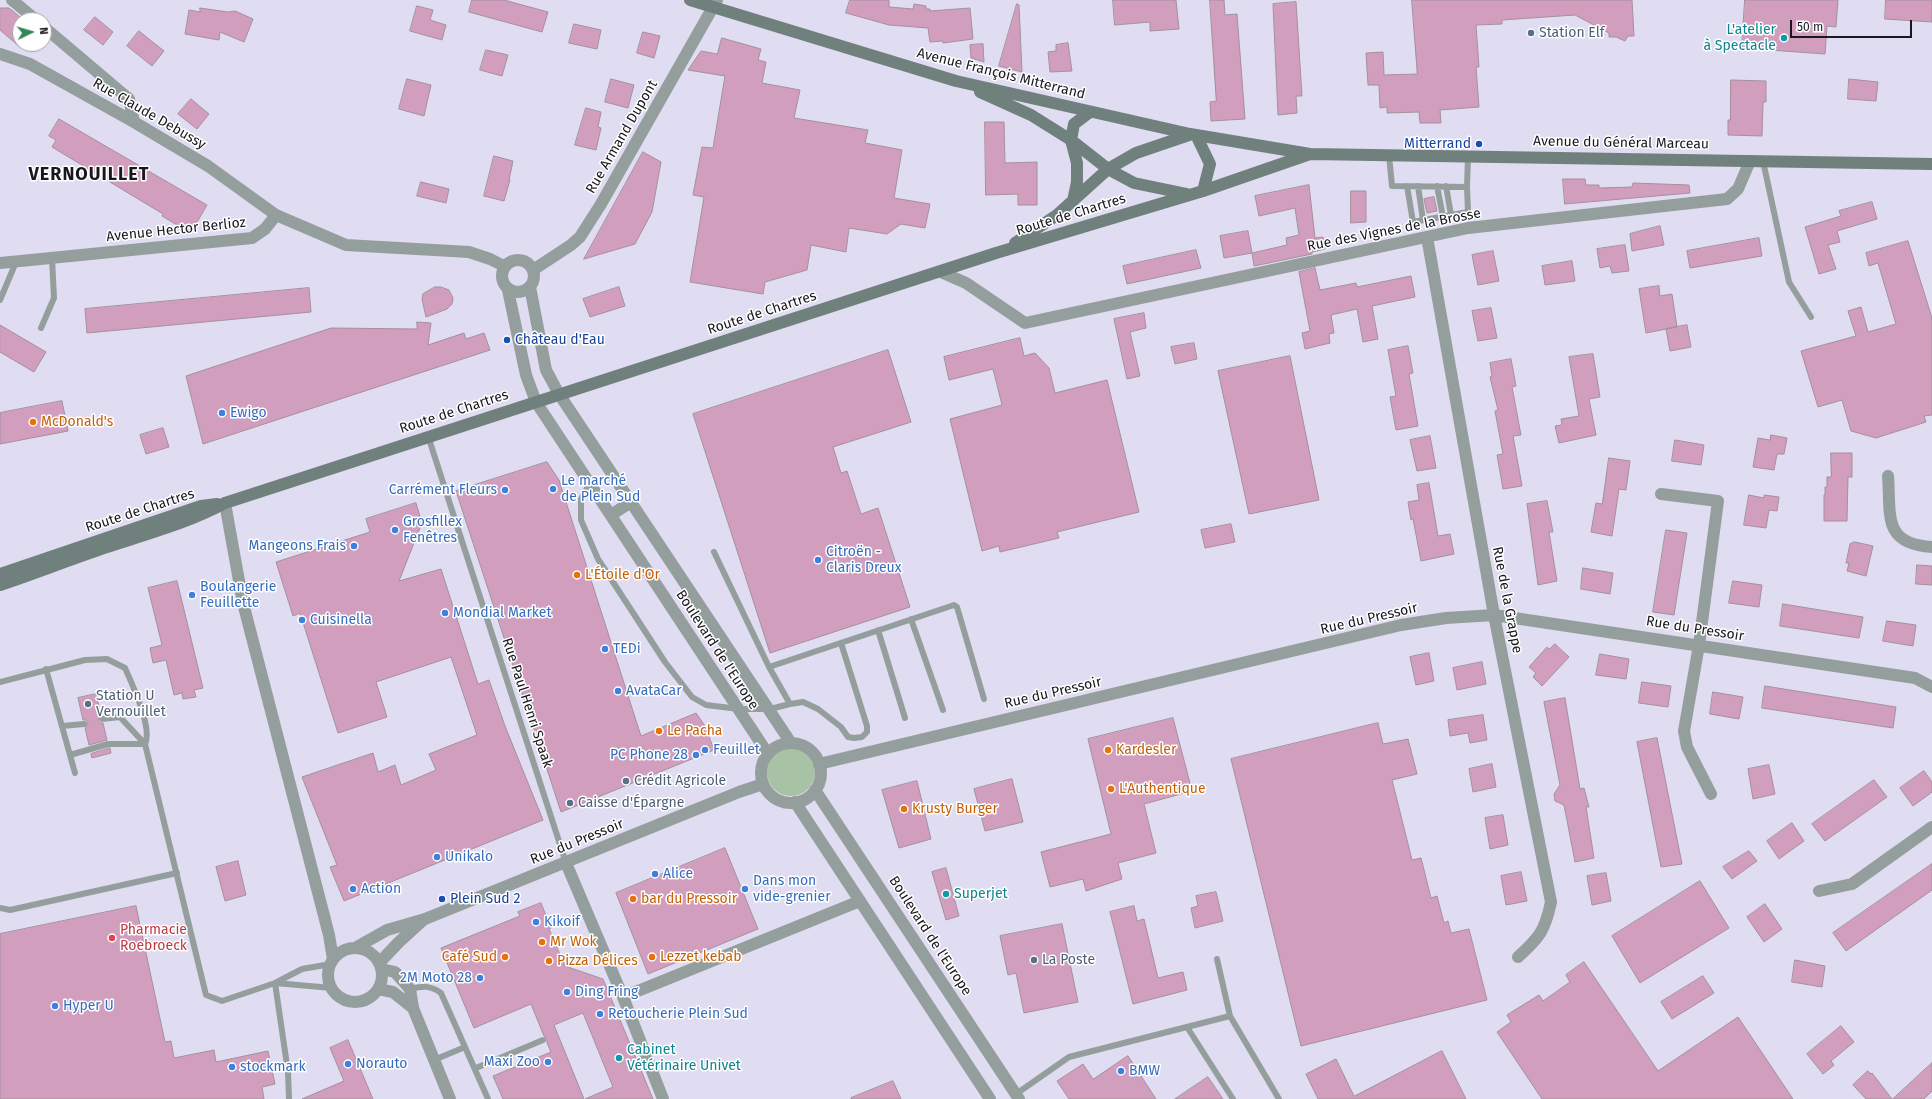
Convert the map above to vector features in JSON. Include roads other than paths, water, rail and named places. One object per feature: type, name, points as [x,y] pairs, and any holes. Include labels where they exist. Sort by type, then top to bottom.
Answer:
[{"type":"main road","name":"Avenue François Mitterrand","points":[[690,0],[715,3],[956,81],[1193,135],[1310,154]]},
{"type":"main road","points":[[956,81],[1032,115],[1071,140],[1108,170],[1134,182],[1190,194]]},
{"type":"main road","points":[[1073,200],[1077,182],[1077,163],[1071,140],[1074,124],[1090,112]]},
{"type":"main road","points":[[996,253],[1044,225],[1108,170],[1136,153],[1193,135],[1210,164],[1203,191]]},
{"type":"main road","name":"Avenue du Général Marceau","points":[[1310,154],[1932,164]]},
{"type":"main road","name":"Route de Chartres","points":[[0,574],[202,516],[225,504],[428,436],[941,272],[996,253],[1203,191],[1310,154]]},
{"type":"main road","name":"Route de Chartres","points":[[0,585],[23,579],[68,555]]},
{"type":"street","points":[[12,0],[26,12]]},
{"type":"street","name":"Rue Armand Dupont","points":[[533,270],[571,245],[580,237],[601,204],[715,3]]},
{"type":"street","points":[[52,34],[129,99],[134,122]]},
{"type":"street","name":"Rue Claude Debussy","points":[[0,54],[30,64],[134,122],[208,166],[276,215]]},
{"type":"street","name":"Rue des Vignes de la Brosse","points":[[941,272],[966,283],[1026,323],[1468,228],[1727,199],[1738,189],[1750,161]]},
{"type":"street","points":[[276,215],[346,245],[469,252],[490,258],[504,266]]},
{"type":"street","name":"Avenue Hector Berlioz","points":[[0,263],[252,238],[265,229],[276,215]]},
{"type":"street","name":"Rue de la Grappe","points":[[1427,236],[1494,615],[1551,902],[1547,922],[1537,940],[1518,957]]},
{"type":"street","points":[[513,260],[522,260],[527,262],[533,270],[533,282],[530,287],[522,292],[517,293],[508,290],[504,286],[501,276],[504,266],[513,260]]},
{"type":"street","points":[[530,287],[546,370],[559,394]]},
{"type":"street","points":[[508,290],[526,375],[536,402]]},
{"type":"street","name":"Boulevard de l'Europe","points":[[559,394],[770,709],[791,743]]},
{"type":"street","name":"Boulevard de l'Europe","points":[[536,402],[768,754]]},
{"type":"street","points":[[1888,476],[1891,525],[1899,538],[1917,546],[1932,547]]},
{"type":"street","points":[[1661,494],[1718,501],[1699,645],[1684,731],[1687,747],[1711,794]]},
{"type":"street","points":[[611,515],[631,502]]},
{"type":"street","points":[[225,504],[243,603],[329,935],[332,961],[328,976],[332,988],[340,997],[348,1001],[365,1000],[378,989],[382,976],[380,966],[372,954],[350,949],[329,935]]},
{"type":"street","name":"Rue du Pressoir","points":[[819,764],[1402,626],[1446,618],[1494,615],[1915,678],[1932,687]]},
{"type":"street","points":[[791,743],[800,744],[815,755],[819,764],[820,773],[815,790],[810,796],[796,802],[785,802],[776,799],[768,793],[763,784],[761,768],[768,754],[774,748],[791,743]]},
{"type":"street","name":"Rue du Pressoir","points":[[350,949],[387,930],[425,919],[739,792],[763,784]]},
{"type":"street","name":"Boulevard de l'Europe","points":[[815,790],[1018,1097]]},
{"type":"street","points":[[796,802],[990,1099]]},
{"type":"street","points":[[1819,891],[1852,884],[1932,827]]},
{"type":"street","points":[[566,863],[623,997],[663,1099]]},
{"type":"street","points":[[623,997],[860,901]]},
{"type":"street","name":"Rue du Pressoir","points":[[380,966],[399,942],[425,919]]},
{"type":"street","points":[[332,961],[350,949]]},
{"type":"street","points":[[380,966],[395,972],[410,989],[413,1008],[450,1099]]},
{"type":"street","points":[[378,989],[394,992],[413,1008]]},
{"type":"lane","points":[[1389,155],[1392,186],[1467,187]]},
{"type":"lane","points":[[1407,186],[1413,222],[1468,212],[1468,156]]},
{"type":"lane","points":[[1763,161],[1789,282],[1811,318]]},
{"type":"lane","points":[[1418,186],[1423,220]]},
{"type":"lane","points":[[1437,186],[1443,217]]},
{"type":"lane","points":[[1446,186],[1451,215]]},
{"type":"lane","points":[[41,328],[54,298],[52,258]]},
{"type":"lane","points":[[0,300],[16,262]]},
{"type":"lane","name":"Rue Paul Henri Spaak","points":[[428,436],[566,863]]},
{"type":"lane","points":[[590,482],[581,498],[581,520],[598,558],[665,662],[692,697],[706,705],[739,709],[770,709],[803,702],[818,709],[841,727],[848,736],[854,738],[862,737],[867,732],[867,726],[841,643]]},
{"type":"lane","points":[[714,552],[769,667],[790,704]]},
{"type":"lane","points":[[769,667],[951,605],[957,607],[984,699]]},
{"type":"lane","points":[[911,619],[943,710]]},
{"type":"lane","points":[[878,630],[905,718]]},
{"type":"lane","points":[[0,682],[85,660],[107,660],[125,668],[141,706],[148,739],[145,744]]},
{"type":"lane","points":[[46,669],[75,773]]},
{"type":"lane","points":[[102,719],[120,717],[145,744],[206,995],[222,1001],[275,983],[302,969],[332,961]]},
{"type":"lane","points":[[62,726],[84,724]]},
{"type":"lane","points":[[70,755],[108,744],[145,744]]},
{"type":"lane","points":[[0,908],[10,910],[177,872]]},
{"type":"lane","points":[[1217,959],[1230,1016],[1279,1099]]},
{"type":"lane","points":[[275,983],[332,988]]},
{"type":"lane","points":[[275,983],[288,1072],[289,1099]]},
{"type":"lane","points":[[410,989],[424,986],[434,988],[441,993],[476,1068],[488,1099]]},
{"type":"lane","points":[[1018,1097],[1069,1057],[1230,1016]]},
{"type":"lane","points":[[1187,1027],[1233,1099]]},
{"type":"lane","points":[[476,1068],[543,1040]]},
{"type":"lane","points":[[434,1060],[465,1046]]},
{"type":"place","name":"Station Elf","points":[[1531,33]]},
{"type":"place","name":"L'atelier à Spectacle","points":[[1784,38]]},
{"type":"place","name":"Mitterrand","points":[[1479,144]]},
{"type":"place","name":"Château d'Eau","points":[[507,340]]},
{"type":"place","name":"Ewigo","points":[[222,413]]},
{"type":"place","name":"McDonald's","points":[[33,422]]},
{"type":"place","name":"Le marché de Plein Sud","points":[[553,489]]},
{"type":"place","name":"Carrément Fleurs","points":[[505,490]]},
{"type":"place","name":"Grosfillex Fenêtres","points":[[395,530]]},
{"type":"place","name":"Mangeons Frais","points":[[354,546]]},
{"type":"place","name":"Citroën - Claris Dreux","points":[[818,560]]},
{"type":"place","name":"L'Étoile d'Or","points":[[577,575]]},
{"type":"place","name":"Boulangerie Feuillette","points":[[192,595]]},
{"type":"place","name":"Mondial Market","points":[[445,613]]},
{"type":"place","name":"Cuisinella","points":[[302,620]]},
{"type":"place","name":"TEDi","points":[[605,649]]},
{"type":"place","name":"AvataCar","points":[[618,691]]},
{"type":"place","name":"Station U Vernouillet","points":[[88,704]]},
{"type":"place","name":"Le Pacha","points":[[659,731]]},
{"type":"place","name":"Feuillet","points":[[705,750]]},
{"type":"place","name":"Kardesler","points":[[1108,750]]},
{"type":"place","name":"PC Phone 28","points":[[696,755]]},
{"type":"place","name":"Crédit Agricole","points":[[626,781]]},
{"type":"place","name":"L'Authentique","points":[[1111,789]]},
{"type":"place","name":"Caisse d'Épargne","points":[[570,803]]},
{"type":"place","name":"Krusty Burger","points":[[904,809]]},
{"type":"place","name":"Unikalo","points":[[437,857]]},
{"type":"place","name":"Alice","points":[[655,874]]},
{"type":"place","name":"Action","points":[[353,889]]},
{"type":"place","name":"Dans mon vide-grenier","points":[[745,889]]},
{"type":"place","name":"Superjet","points":[[946,894]]},
{"type":"place","name":"Plein Sud 2","points":[[442,899]]},
{"type":"place","name":"bar du Pressoir","points":[[633,899]]},
{"type":"place","name":"Kikoif","points":[[536,922]]},
{"type":"place","name":"Pharmacie Roebroeck","points":[[112,938]]},
{"type":"place","name":"Mr Wok","points":[[542,942]]},
{"type":"place","name":"Café Sud","points":[[505,957]]},
{"type":"place","name":"Lezzet kebab","points":[[652,957]]},
{"type":"place","name":"La Poste","points":[[1034,960]]},
{"type":"place","name":"Pizza Délices","points":[[549,961]]},
{"type":"place","name":"2M Moto 28","points":[[480,978]]},
{"type":"place","name":"Ding Fring","points":[[567,992]]},
{"type":"place","name":"Hyper U","points":[[55,1006]]},
{"type":"place","name":"Retoucherie Plein Sud","points":[[600,1014]]},
{"type":"place","name":"Cabinet Vétérinaire Univet","points":[[619,1058]]},
{"type":"place","name":"Maxi Zoo","points":[[548,1062]]},
{"type":"place","name":"Norauto","points":[[348,1064]]},
{"type":"place","name":"stockmark","points":[[232,1067]]},
{"type":"place","name":"BMW","points":[[1121,1071]]},
{"type":"district","name":"VERNOUILLET","points":[[89,175]]}]
